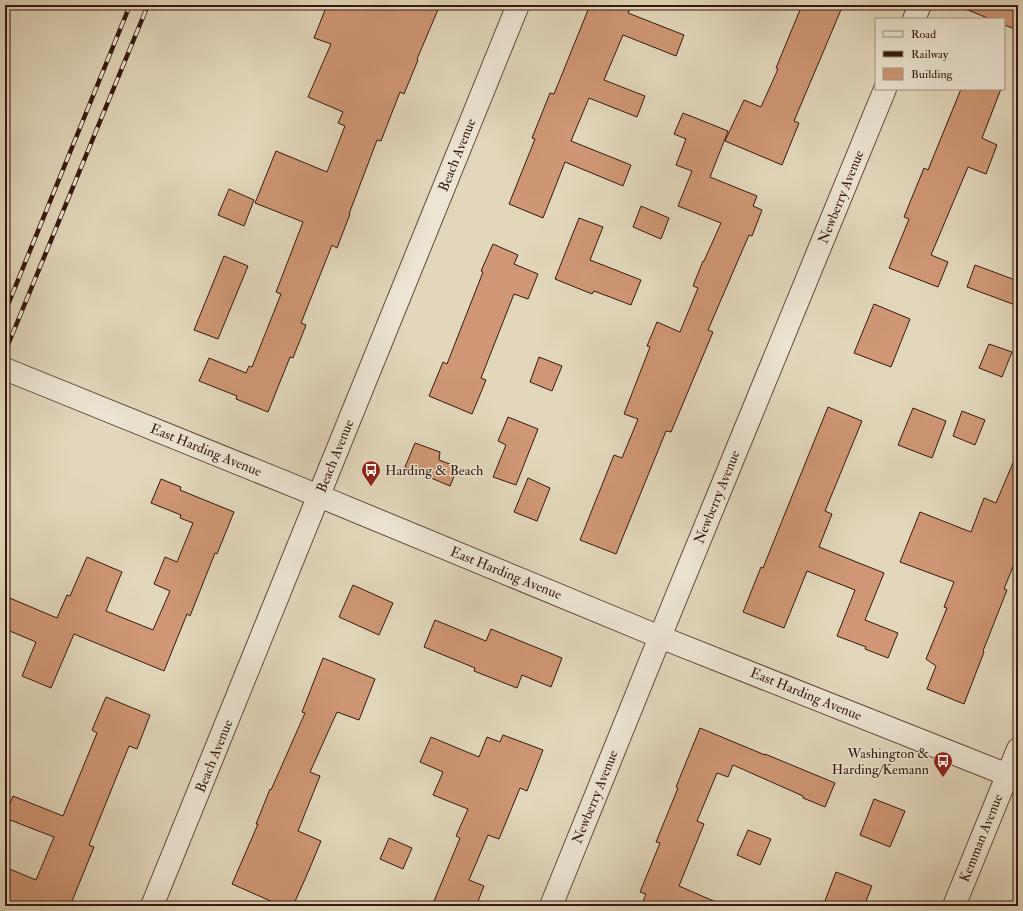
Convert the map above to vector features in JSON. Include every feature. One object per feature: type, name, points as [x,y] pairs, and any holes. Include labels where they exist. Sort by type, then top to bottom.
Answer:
[{"type":"street","name":"Beach Avenue","points":[[152,906],[518,5]]},
{"type":"street","points":[[914,18],[920,5]]},
{"type":"street","name":"Newberry Avenue","points":[[551,906],[885,90]]},
{"type":"street","name":"East Harding Avenue","points":[[5,369],[319,496],[660,637],[1013,777]]},
{"type":"street","name":"Kemman Avenue","points":[[954,906],[1013,777],[1018,748]]},
{"type":"building","points":[[327,5],[440,5],[404,94],[400,92],[381,141],[377,140],[337,248],[332,245],[301,323],[306,325],[293,358],[290,357],[268,412],[236,399],[237,396],[199,381],[209,358],[246,373],[249,366],[252,367],[281,294],[276,292],[303,222],[255,203],[276,151],[327,172],[345,126],[338,123],[343,112],[308,97],[331,44],[314,38]]},
{"type":"building","points":[[590,5],[632,5],[628,13],[684,35],[676,56],[623,35],[604,80],[645,96],[637,117],[589,98],[571,141],[631,165],[623,186],[565,162],[543,218],[509,204],[535,139],[532,138],[550,93],[554,94]]},
{"type":"building","points":[[802,5],[843,5],[794,121],[799,123],[782,165],[725,141],[744,100],[761,107],[778,69],[776,68]]},
{"type":"building","points":[[1018,5],[1018,30],[1005,25],[1005,18],[988,18],[958,6]]},
{"type":"building","points":[[961,90],[1001,90],[982,138],[997,145],[986,174],[968,167],[931,255],[948,262],[938,287],[889,268],[909,219],[904,217],[924,168],[928,170]]},
{"type":"building","points":[[683,113],[728,131],[710,177],[757,196],[753,206],[762,210],[752,236],[749,235],[708,330],[713,332],[671,432],[666,431],[616,554],[580,540],[614,455],[622,458],[638,419],[624,414],[650,347],[647,346],[657,322],[680,332],[698,288],[693,286],[721,223],[678,206],[692,171],[676,165],[686,139],[674,134]]},
{"type":"building","points":[[229,189],[254,200],[244,226],[218,215]]},
{"type":"building","points":[[641,206],[669,218],[661,239],[633,227]]},
{"type":"building","points":[[579,218],[603,227],[590,260],[641,280],[631,305],[594,291],[592,294],[555,279]]},
{"type":"building","points":[[493,244],[518,255],[514,264],[538,274],[528,299],[514,294],[481,378],[486,380],[472,414],[429,396],[443,362],[447,364],[483,272],[481,271]]},
{"type":"building","points":[[224,256],[248,266],[218,339],[194,330]]},
{"type":"building","points":[[975,265],[1018,281],[1018,306],[967,287]]},
{"type":"building","points":[[874,304],[910,319],[891,367],[854,353]]},
{"type":"building","points":[[989,344],[1012,352],[1002,377],[979,368]]},
{"type":"building","points":[[539,357],[562,366],[552,391],[530,382]]},
{"type":"building","points":[[828,407],[862,421],[825,511],[832,514],[819,547],[884,573],[865,620],[898,633],[888,658],[865,649],[866,647],[837,636],[855,590],[807,571],[784,628],[743,612],[761,567],[763,568]]},
{"type":"building","points":[[913,408],[946,421],[932,458],[898,445]]},
{"type":"building","points":[[962,411],[985,420],[975,445],[953,436]]},
{"type":"building","points":[[508,417],[538,429],[516,485],[493,477],[506,445],[498,441]]},
{"type":"building","points":[[415,443],[440,452],[439,460],[458,467],[450,486],[405,467]]},
{"type":"building","points":[[1018,451],[1018,554],[1004,589],[1007,590],[964,704],[927,689],[936,666],[926,659],[947,608],[944,607],[954,582],[900,562],[920,512],[971,532],[984,498],[996,503]]},
{"type":"building","points":[[528,478],[550,488],[537,521],[514,512]]},
{"type":"building","points":[[161,479],[181,487],[180,490],[234,512],[217,554],[215,553],[190,616],[187,614],[164,671],[74,634],[51,688],[22,676],[36,642],[5,629],[5,596],[57,618],[67,595],[70,596],[87,557],[122,572],[106,611],[153,630],[170,591],[154,584],[165,557],[177,562],[193,523],[180,518],[181,515],[151,503]]},
{"type":"building","points":[[353,585],[393,603],[379,635],[339,617]]},
{"type":"building","points":[[435,620],[486,641],[491,629],[562,658],[551,687],[522,675],[517,688],[474,671],[475,668],[424,647]]},
{"type":"building","points":[[323,658],[375,679],[359,720],[337,712],[310,772],[320,776],[298,831],[321,841],[293,906],[282,906],[232,884],[258,824],[256,824],[270,789],[271,790],[305,713],[302,712]]},
{"type":"building","points":[[106,697],[150,715],[137,749],[129,746],[89,845],[94,847],[70,906],[5,906],[5,867],[36,880],[54,837],[5,818],[13,796],[63,816],[97,733],[92,730]]},
{"type":"building","points":[[700,728],[835,783],[825,807],[733,765],[728,777],[717,773],[697,821],[704,824],[679,886],[725,906],[641,906],[646,894],[640,892],[660,843],[656,842]]},
{"type":"building","points":[[503,735],[543,750],[527,791],[520,788],[499,839],[488,835],[469,880],[484,886],[476,906],[432,906],[460,838],[456,836],[468,809],[433,795],[443,772],[420,762],[431,737],[479,757],[487,737],[500,742]]},
{"type":"building","points":[[874,799],[905,811],[890,847],[860,835]]},
{"type":"building","points":[[748,830],[771,839],[760,865],[737,855]]},
{"type":"building","points":[[389,838],[412,848],[403,869],[380,859]]},
{"type":"building","points":[[836,872],[872,886],[864,906],[823,906]]},
{"type":"railway","points":[[5,312],[130,5]]},
{"type":"railway","points":[[5,352],[148,5]]},
{"type":"place","name":"Harding & Beach","points":[[371,487]]},
{"type":"place","name":"Washington & Harding/Kemann","points":[[943,778]]}]
